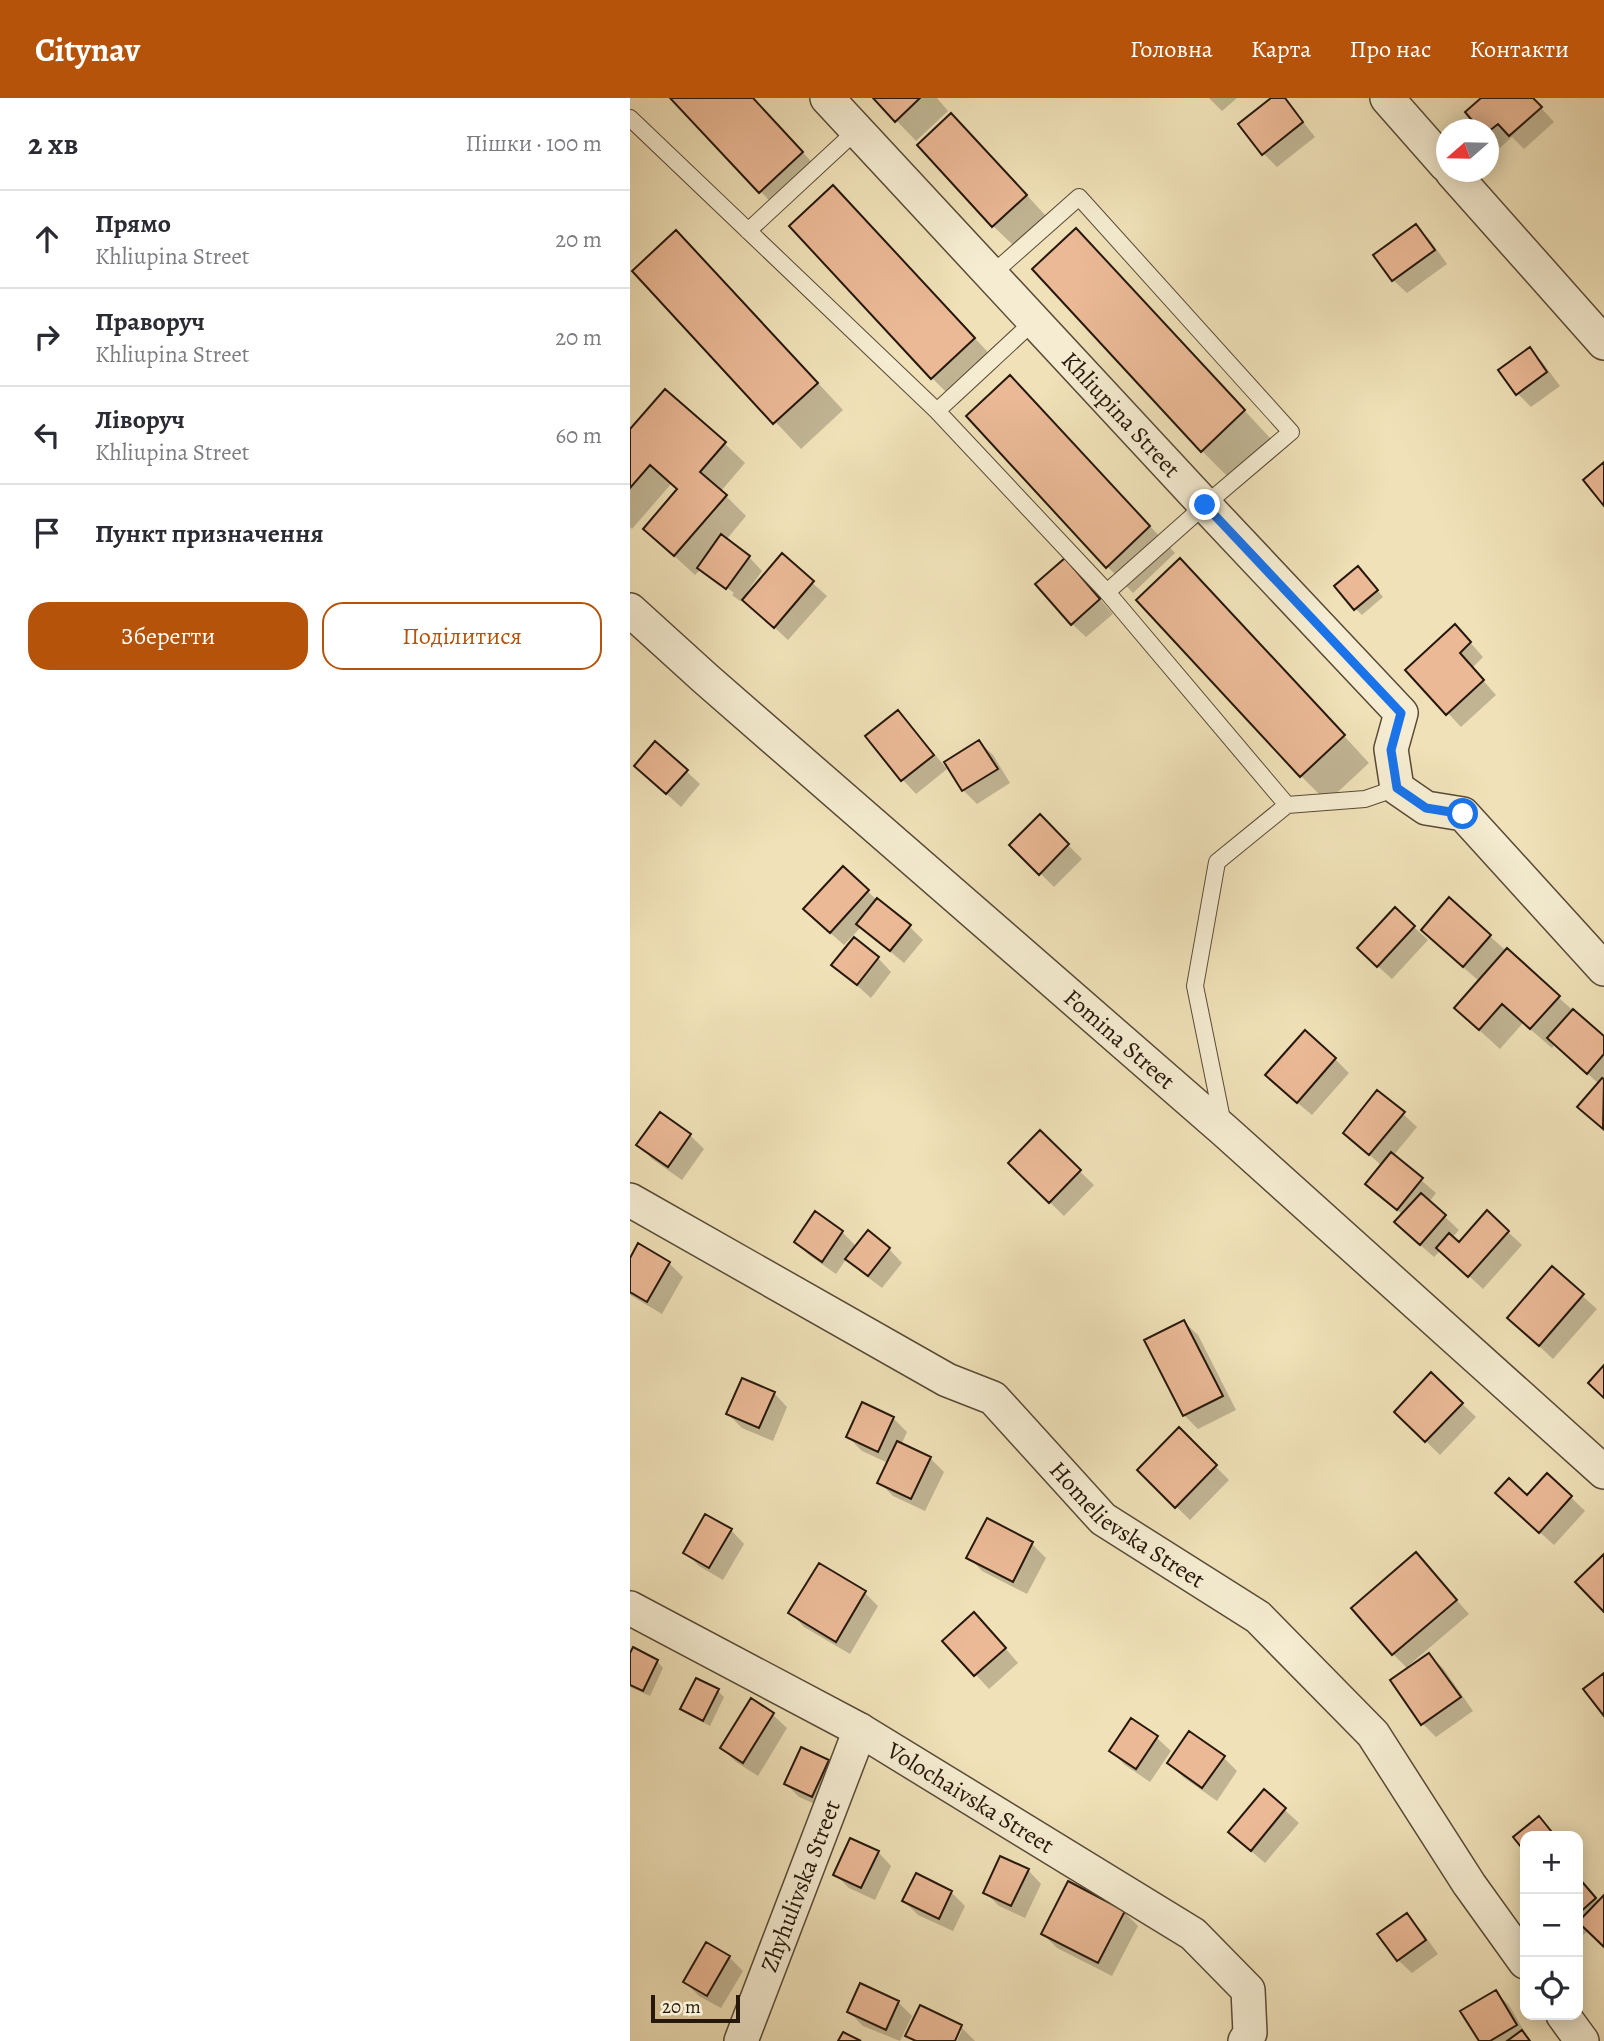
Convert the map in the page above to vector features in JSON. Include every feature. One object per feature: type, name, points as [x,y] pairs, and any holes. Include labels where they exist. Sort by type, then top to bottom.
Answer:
[{"type":"street","name":"Khliupina Street","points":[[827,98],[1401,713],[1391,750],[1397,788]]},
{"type":"street","points":[[1387,98],[1436,153]]},
{"type":"street","points":[[1461,182],[1604,343]]},
{"type":"street","name":"Fomina Street","points":[[630,610],[1225,1131],[1604,1472]]},
{"type":"street","points":[[1397,788],[1426,808],[1463,814],[1604,968]]},
{"type":"street","name":"Homelievska Street","points":[[630,1200],[947,1380],[993,1398],[1103,1519],[1258,1617],[1373,1734],[1469,1884],[1521,1957]]},
{"type":"street","name":"Volochaivska Street","points":[[630,1608],[860,1730],[1193,1934],[1248,1990],[1250,2033],[1245,2041]]},
{"type":"street","name":"Zhyhulivska Street","points":[[740,2041],[860,1730]]},
{"type":"street","points":[[1567,2020],[1582,2041]]},
{"type":"lane","points":[[630,118],[937,411],[1107,592],[1287,805]]},
{"type":"lane","points":[[748,231],[857,130]]},
{"type":"lane","points":[[991,275],[1079,197],[1291,432],[1107,592]]},
{"type":"lane","points":[[937,411],[1034,321]]},
{"type":"lane","points":[[1225,1131],[1195,986],[1217,862],[1287,805],[1365,799],[1397,788]]},
{"type":"building","points":[[670,98],[753,98],[803,152],[759,193]]},
{"type":"building","points":[[873,98],[920,98],[895,122]]},
{"type":"building","points":[[1271,98],[1285,98],[1303,122],[1262,155],[1238,124]]},
{"type":"building","points":[[1481,98],[1533,98],[1542,107],[1509,136],[1499,125],[1499,119],[1471,119],[1465,112]]},
{"type":"building","points":[[951,113],[1027,195],[992,227],[917,145]]},
{"type":"building","points":[[833,185],[975,338],[931,379],[789,226]]},
{"type":"building","points":[[1416,224],[1435,250],[1392,281],[1373,255]]},
{"type":"building","points":[[1076,228],[1245,410],[1201,452],[1032,269]]},
{"type":"building","points":[[676,230],[818,383],[773,424],[632,271]]},
{"type":"building","points":[[1530,347],[1547,372],[1516,395],[1498,370]]},
{"type":"building","points":[[1010,375],[1150,526],[1106,568],[966,416]]},
{"type":"building","points":[[665,389],[726,442],[700,472],[727,495],[674,556],[643,529],[677,489],[650,465],[630,488],[630,429]]},
{"type":"building","points":[[1604,462],[1604,506],[1583,480]]},
{"type":"building","points":[[721,534],[750,556],[726,589],[697,568]]},
{"type":"building","points":[[782,553],[814,581],[774,628],[742,600]]},
{"type":"building","points":[[1065,558],[1100,599],[1071,625],[1035,584]]},
{"type":"building","points":[[1180,558],[1345,735],[1300,777],[1136,600]]},
{"type":"building","points":[[1358,566],[1378,590],[1354,610],[1334,586]]},
{"type":"building","points":[[1455,624],[1471,642],[1460,653],[1484,680],[1446,715],[1405,670]]},
{"type":"building","points":[[898,710],[934,755],[901,781],[865,736]]},
{"type":"building","points":[[979,740],[998,769],[962,791],[944,762]]},
{"type":"building","points":[[655,741],[688,770],[666,794],[634,766]]},
{"type":"building","points":[[1040,814],[1069,844],[1039,875],[1009,845]]},
{"type":"building","points":[[843,866],[869,890],[830,933],[803,909]]},
{"type":"building","points":[[1449,897],[1491,935],[1463,967],[1421,930]]},
{"type":"building","points":[[877,898],[911,925],[890,951],[856,924]]},
{"type":"building","points":[[1395,907],[1415,926],[1377,967],[1357,948]]},
{"type":"building","points":[[854,937],[879,957],[857,985],[831,965]]},
{"type":"building","points":[[1507,948],[1560,996],[1530,1029],[1502,1004],[1479,1030],[1454,1008]]},
{"type":"building","points":[[1573,1009],[1604,1036],[1604,1054],[1587,1074],[1547,1038]]},
{"type":"building","points":[[1305,1030],[1336,1058],[1297,1103],[1265,1075]]},
{"type":"building","points":[[1602,1078],[1604,1079],[1603,1129],[1577,1107]]},
{"type":"building","points":[[1377,1090],[1405,1112],[1369,1155],[1343,1133]]},
{"type":"building","points":[[660,1112],[691,1134],[668,1167],[636,1145]]},
{"type":"building","points":[[1040,1130],[1081,1170],[1049,1203],[1008,1163]]},
{"type":"building","points":[[1391,1152],[1423,1178],[1397,1210],[1365,1184]]},
{"type":"building","points":[[1421,1193],[1446,1215],[1420,1245],[1394,1222]]},
{"type":"building","points":[[1487,1210],[1509,1231],[1468,1277],[1436,1248],[1449,1233],[1459,1242]]},
{"type":"building","points":[[815,1211],[843,1231],[822,1262],[794,1242]]},
{"type":"building","points":[[868,1230],[890,1248],[868,1276],[845,1259]]},
{"type":"building","points":[[638,1243],[670,1262],[647,1302],[630,1292],[630,1258]]},
{"type":"building","points":[[1552,1266],[1584,1294],[1539,1346],[1507,1318]]},
{"type":"building","points":[[1184,1320],[1223,1396],[1183,1416],[1144,1340]]},
{"type":"building","points":[[1604,1365],[1604,1398],[1588,1383]]},
{"type":"building","points":[[1431,1372],[1463,1403],[1425,1442],[1394,1412]]},
{"type":"building","points":[[742,1378],[775,1392],[759,1428],[726,1414]]},
{"type":"building","points":[[862,1402],[894,1417],[878,1452],[846,1437]]},
{"type":"building","points":[[1179,1427],[1217,1465],[1175,1508],[1137,1470]]},
{"type":"building","points":[[897,1441],[931,1457],[911,1499],[877,1483]]},
{"type":"building","points":[[1547,1473],[1572,1496],[1539,1533],[1495,1493],[1509,1478],[1527,1495]]},
{"type":"building","points":[[705,1514],[732,1529],[709,1568],[683,1553]]},
{"type":"building","points":[[987,1518],[1033,1542],[1013,1582],[966,1558]]},
{"type":"building","points":[[1416,1552],[1457,1600],[1392,1655],[1351,1608]]},
{"type":"building","points":[[1604,1554],[1604,1612],[1575,1582]]},
{"type":"building","points":[[819,1563],[866,1591],[836,1642],[788,1613]]},
{"type":"building","points":[[974,1612],[1006,1648],[974,1676],[942,1641]]},
{"type":"building","points":[[633,1647],[658,1660],[643,1691],[630,1685],[630,1653]]},
{"type":"building","points":[[1429,1653],[1461,1697],[1421,1725],[1390,1680]]},
{"type":"building","points":[[1604,1673],[1604,1716],[1583,1689]]},
{"type":"building","points":[[696,1678],[719,1689],[703,1721],[680,1709]]},
{"type":"building","points":[[751,1698],[774,1713],[743,1763],[720,1748]]},
{"type":"building","points":[[1131,1718],[1158,1736],[1136,1769],[1109,1751]]},
{"type":"building","points":[[1189,1731],[1225,1756],[1202,1788],[1167,1763]]},
{"type":"building","points":[[801,1747],[829,1760],[812,1797],[784,1784]]},
{"type":"building","points":[[1264,1789],[1286,1808],[1251,1851],[1228,1832]]},
{"type":"building","points":[[1539,1816],[1551,1831],[1520,1831]]},
{"type":"building","points":[[1520,1831],[1520,1846],[1513,1837]]},
{"type":"building","points":[[850,1838],[879,1851],[861,1888],[833,1875]]},
{"type":"building","points":[[1000,1856],[1029,1869],[1011,1906],[983,1893]]},
{"type":"building","points":[[916,1873],[952,1891],[939,1919],[902,1901]]},
{"type":"building","points":[[1068,1881],[1125,1911],[1098,1963],[1041,1934]]},
{"type":"building","points":[[1583,1883],[1596,1898],[1583,1910]]},
{"type":"building","points":[[1604,1895],[1604,1947],[1583,1927],[1583,1917]]},
{"type":"building","points":[[1407,1913],[1426,1940],[1397,1961],[1377,1934]]},
{"type":"building","points":[[706,1942],[730,1956],[707,1996],[683,1982]]},
{"type":"building","points":[[860,1983],[899,2001],[886,2030],[847,2012]]},
{"type":"building","points":[[1496,1990],[1517,2025],[1490,2041],[1479,2041],[1460,2011]]},
{"type":"building","points":[[920,2005],[962,2025],[955,2041],[916,2041],[905,2036]]},
{"type":"building","points":[[1522,2030],[1530,2041],[1507,2041]]},
{"type":"building","points":[[843,2032],[861,2041],[838,2041]]},
{"type":"route","points":[[1205,505],[1401,713],[1391,750],[1397,788],[1426,808],[1463,814]]}]
